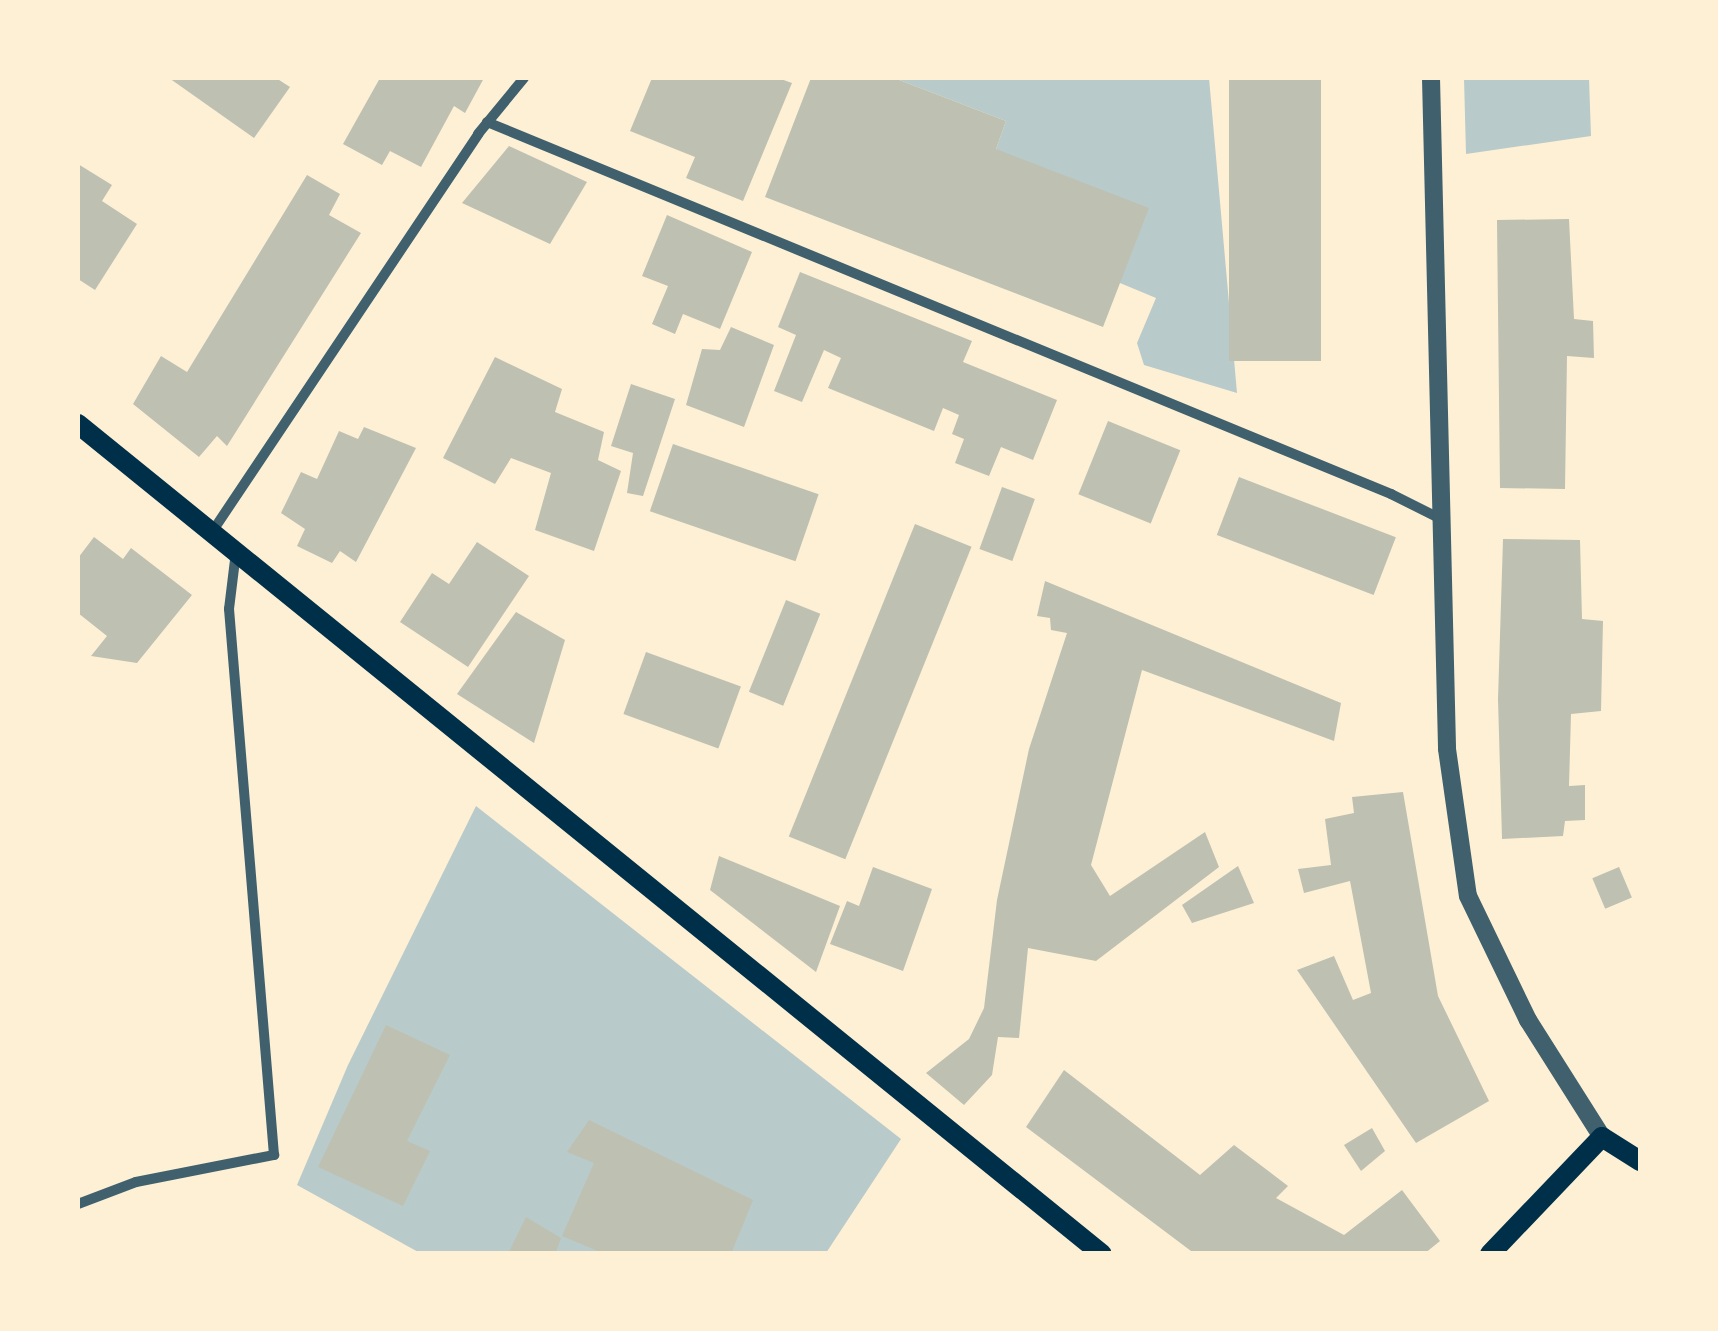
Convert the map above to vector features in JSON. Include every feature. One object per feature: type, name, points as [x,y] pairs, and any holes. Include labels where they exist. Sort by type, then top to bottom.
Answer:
[{"type":"main road","points":[[78,424],[1102,1254]]},
{"type":"main road","points":[[1490,1254],[1602,1137],[1640,1161]]},
{"type":"street","points":[[212,532],[487,122],[524,78]]},
{"type":"street","points":[[1431,78],[1447,749],[1468,896],[1528,1020],[1602,1137]]},
{"type":"street","points":[[487,122],[1391,494],[1442,519]]},
{"type":"street","points":[[78,1204],[136,1182],[274,1155],[229,609],[236,552]]},
{"type":"shaded area","points":[[894,78],[1209,78],[1237,393],[1144,365],[1137,343],[1156,298],[1120,283],[996,149],[1006,121]]},
{"type":"shaded area","points":[[1464,78],[1589,78],[1591,136],[1466,154]]},
{"type":"shaded area","points":[[476,806],[901,1139],[826,1253],[420,1253],[297,1185],[348,1065]]},
{"type":"building","points":[[169,78],[276,78],[290,87],[254,138]]},
{"type":"building","points":[[380,78],[484,78],[465,113],[454,106],[421,167],[390,151],[382,165],[343,144]]},
{"type":"building","points":[[652,78],[778,78],[792,83],[743,201],[686,178],[695,157],[630,131]]},
{"type":"building","points":[[811,78],[894,78],[1006,121],[996,149],[1149,208],[1103,327],[765,197]]},
{"type":"building","points":[[1229,78],[1321,78],[1321,361],[1229,361]]},
{"type":"building","points":[[509,146],[587,182],[550,244],[462,203]]},
{"type":"building","points":[[78,164],[112,185],[102,201],[137,224],[95,290],[78,279]]},
{"type":"building","points":[[307,175],[340,194],[329,215],[361,233],[227,446],[217,436],[199,457],[133,404],[161,356],[187,372]]},
{"type":"building","points":[[667,215],[752,252],[720,329],[683,314],[675,334],[652,324],[668,286],[642,276]]},
{"type":"building","points":[[1569,219],[1574,319],[1593,321],[1594,358],[1567,356],[1565,489],[1500,488],[1497,220]]},
{"type":"building","points":[[800,272],[972,341],[963,362],[1057,400],[1033,460],[1001,447],[989,476],[955,463],[964,439],[952,434],[959,415],[943,408],[934,431],[828,388],[841,358],[824,350],[802,402],[774,391],[796,335],[778,327]]},
{"type":"building","points":[[731,327],[774,345],[744,427],[686,405],[702,349],[720,350]]},
{"type":"building","points":[[495,357],[562,389],[555,412],[604,432],[598,460],[621,471],[594,551],[535,530],[551,473],[511,458],[495,484],[443,458]]},
{"type":"building","points":[[631,384],[675,399],[643,496],[627,493],[633,453],[611,446]]},
{"type":"building","points":[[1108,421],[1180,450],[1151,523],[1078,494]]},
{"type":"building","points":[[364,427],[416,448],[356,562],[340,551],[332,563],[297,546],[305,529],[281,513],[301,472],[317,479],[339,431],[358,439]]},
{"type":"building","points":[[673,444],[819,494],[795,561],[650,511]]},
{"type":"building","points":[[1239,477],[1396,537],[1374,595],[1217,535]]},
{"type":"building","points":[[1002,487],[1035,499],[1012,561],[979,549]]},
{"type":"building","points":[[915,524],[972,547],[845,859],[789,836]]},
{"type":"building","points":[[94,537],[123,559],[131,548],[192,595],[137,663],[91,656],[107,636],[78,613],[78,558]]},
{"type":"building","points":[[1503,539],[1580,540],[1582,619],[1603,621],[1601,711],[1571,714],[1569,786],[1585,785],[1585,820],[1565,821],[1563,836],[1502,839],[1498,699]]},
{"type":"building","points":[[477,542],[529,576],[468,667],[400,622],[432,573],[449,584]]},
{"type":"building","points":[[1045,581],[1341,703],[1334,741],[1142,670],[1091,865],[1110,896],[1205,832],[1219,867],[1096,961],[1028,948],[1019,1038],[998,1037],[992,1075],[964,1105],[926,1073],[969,1039],[984,1008],[997,900],[1029,749],[1067,633],[1051,630],[1050,618],[1037,616]]},
{"type":"building","points":[[786,600],[820,614],[783,706],[749,692]]},
{"type":"building","points":[[516,612],[565,640],[534,743],[457,694]]},
{"type":"building","points":[[646,652],[741,687],[718,749],[623,714]]},
{"type":"building","points":[[1403,792],[1438,996],[1489,1101],[1416,1143],[1297,970],[1334,956],[1353,1000],[1371,993],[1350,881],[1304,893],[1298,869],[1331,865],[1325,819],[1354,813],[1352,797]]},
{"type":"building","points":[[719,856],[840,906],[816,972],[710,890]]},
{"type":"building","points":[[1238,866],[1254,903],[1192,923],[1182,905]]},
{"type":"building","points":[[873,867],[932,889],[903,971],[830,944],[847,901],[859,906]]},
{"type":"building","points":[[1619,867],[1632,897],[1605,909],[1592,878]]},
{"type":"building","points":[[386,1025],[450,1055],[407,1141],[430,1151],[403,1206],[318,1167]]},
{"type":"building","points":[[1064,1070],[1200,1175],[1234,1145],[1288,1186],[1276,1198],[1344,1235],[1402,1190],[1440,1241],[1424,1254],[1195,1254],[1026,1127]]},
{"type":"building","points":[[589,1120],[753,1200],[731,1254],[605,1254],[562,1236],[594,1163],[567,1152]]},
{"type":"building","points":[[1372,1128],[1385,1151],[1361,1171],[1344,1145]]},
{"type":"building","points":[[526,1217],[561,1238],[555,1254],[508,1254]]}]
